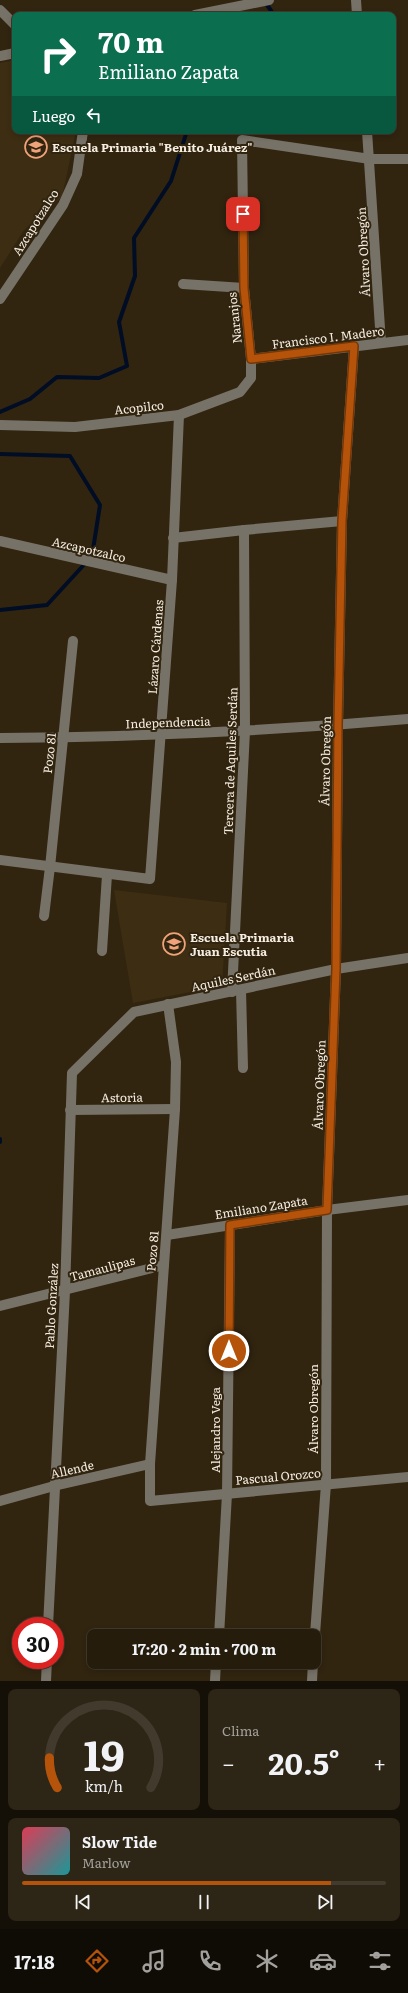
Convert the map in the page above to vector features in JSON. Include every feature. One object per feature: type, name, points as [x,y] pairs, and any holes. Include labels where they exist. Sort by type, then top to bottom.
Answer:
[{"type":"street","points":[[208,12],[269,0]]},
{"type":"street","points":[[356,0],[357,12]]},
{"type":"street","points":[[0,10],[12,22]]},
{"type":"street","points":[[0,56],[12,54]]},
{"type":"street","name":"Azcapotzalco","points":[[0,298],[63,205],[77,174],[83,134]]},
{"type":"street","points":[[368,134],[370,159]]},
{"type":"street","name":"Naranjos","points":[[251,359],[244,288],[242,140],[370,159],[408,159]]},
{"type":"street","name":"Álvaro Obregón","points":[[370,159],[381,343]]},
{"type":"street","points":[[183,284],[244,288]]},
{"type":"street","name":"Francisco I. Madero","points":[[251,359],[408,340]]},
{"type":"street","name":"Álvaro Obregón","points":[[315,1629],[326,1484],[327,1210],[336,969],[338,725],[342,521],[354,346]]},
{"type":"street","name":"Acopilco","points":[[0,425],[74,427],[179,415],[240,392],[251,378],[251,359]]},
{"type":"street","name":"Lázaro Cárdenas","points":[[106,875],[150,879],[162,736],[172,580],[179,415]]},
{"type":"street","points":[[173,538],[342,521]]},
{"type":"street","name":"Tercera de Aquiles Serdán","points":[[243,1068],[237,991],[245,731],[244,530]]},
{"type":"street","name":"Azcapotzalco","points":[[0,541],[103,566],[172,580]]},
{"type":"street","name":"Pozo 81","points":[[44,916],[64,738],[73,641]]},
{"type":"street","name":"Independencia","points":[[0,738],[162,736],[408,719]]},
{"type":"street","points":[[0,860],[106,875],[102,951]]},
{"type":"street","name":"Aquiles Serdán","points":[[134,1012],[336,969],[408,958]]},
{"type":"street","name":"Pozo 81","points":[[150,1501],[150,1464],[175,1109],[176,1062],[168,1004]]},
{"type":"street","name":"Pablo González","points":[[48,1617],[65,1291],[72,1073],[134,1012]]},
{"type":"street","name":"Astoria","points":[[70,1110],[175,1109]]},
{"type":"street","name":"Emiliano Zapata","points":[[167,1235],[327,1210],[408,1200]]},
{"type":"street","name":"Alejandro Vega","points":[[219,1629],[227,1494],[230,1225]]},
{"type":"street","name":"Tamaulipas","points":[[0,1306],[65,1291],[164,1265]]},
{"type":"street","name":"Allende","points":[[0,1501],[54,1486],[150,1464]]},
{"type":"street","name":"Pascual Orozco","points":[[150,1501],[408,1477]]},
{"type":"street","points":[[46,1681],[47,1669]]},
{"type":"street","points":[[215,1681],[216,1669]]},
{"type":"street","points":[[312,1681],[313,1669]]},
{"type":"shaded area","name":"Escuela Primaria \"Benito Juárez\"","points":[[12,61],[12,134],[75,134],[62,197],[24,230],[0,268],[0,63]]},
{"type":"shaded area","name":"Escuela Primaria Juan Escutia","points":[[114,890],[227,903],[222,986],[133,1003]]},
{"type":"waterway","points":[[265,2],[272,12]]},
{"type":"waterway","points":[[0,412],[30,399],[57,377],[99,378],[127,366],[119,322],[135,276],[134,238],[171,181],[186,134]]},
{"type":"waterway","points":[[0,454],[70,456],[100,505],[92,556],[47,605],[0,610]]},
{"type":"place","name":"Escuela Primaria \"Benito Juárez\"","points":[[36,147]]},
{"type":"place","name":"Escuela Primaria Juan Escutia","points":[[174,944]]},
{"type":"route","points":[[229,1351],[230,1225],[327,1210],[336,969],[338,725],[342,521],[354,346],[251,359],[244,288],[243,214]]}]
